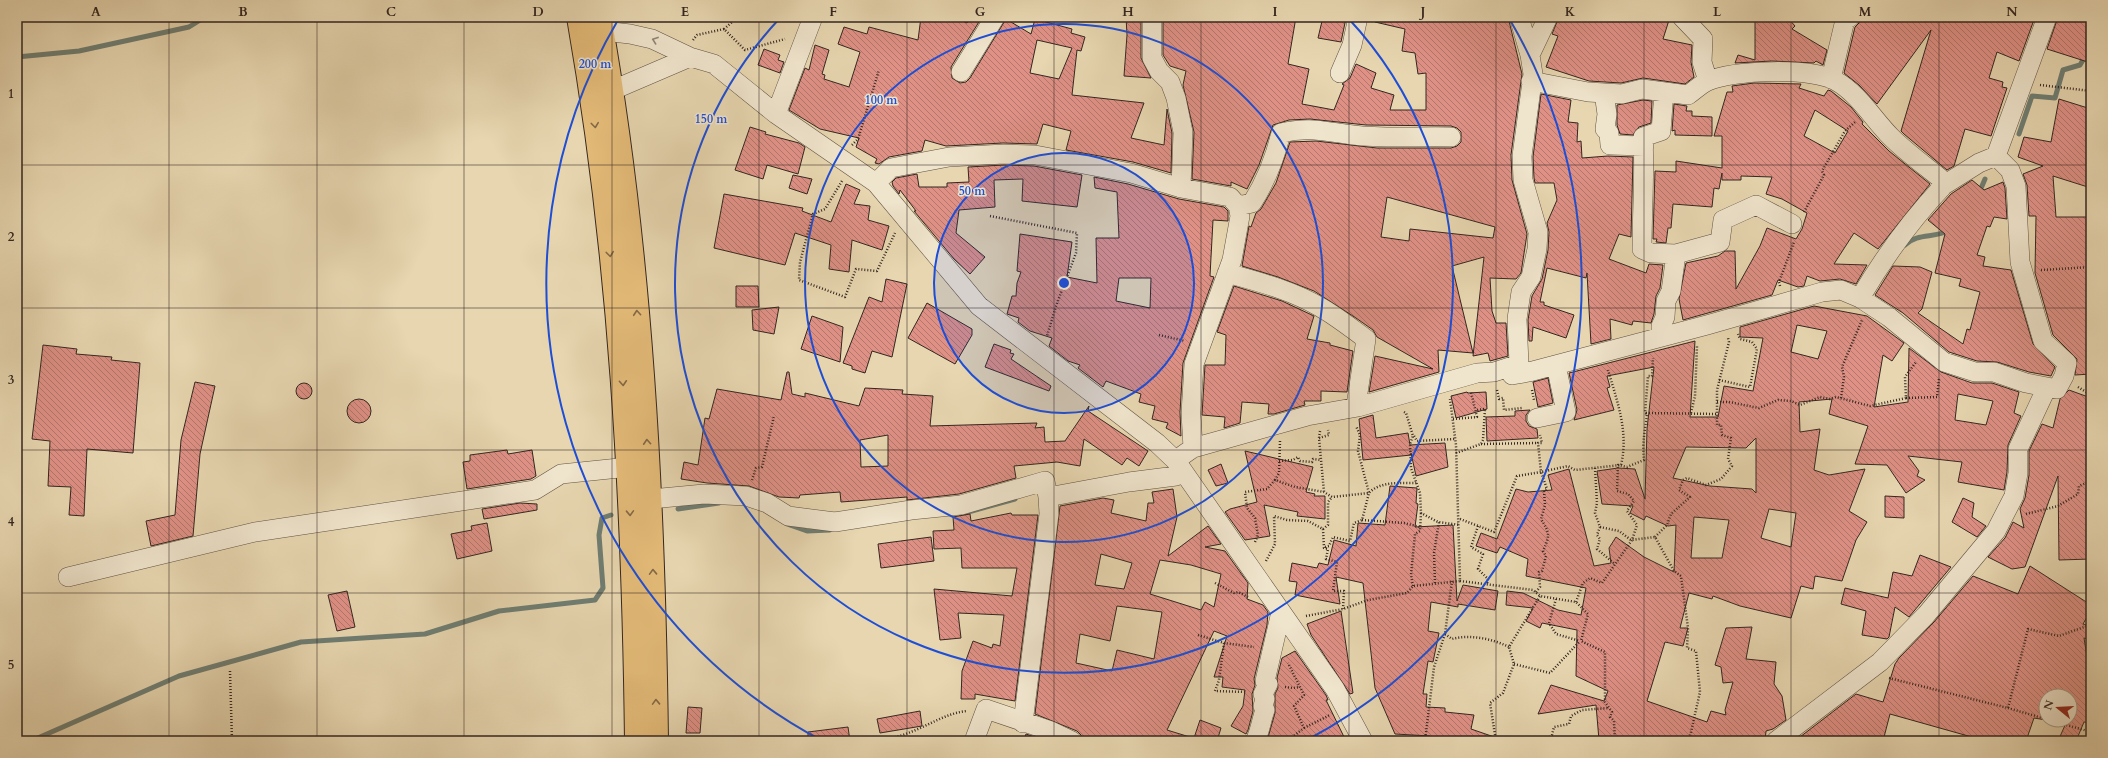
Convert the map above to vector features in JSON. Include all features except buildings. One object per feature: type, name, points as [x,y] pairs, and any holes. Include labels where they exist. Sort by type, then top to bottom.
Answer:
[{"type":"main road","points":[[602,24],[614,90],[636,296],[651,499],[657,741]]},
{"type":"main road","points":[[580,26],[591,95],[612,267],[629,467],[636,741]]},
{"type":"street","points":[[776,114],[813,17]]},
{"type":"street","points":[[961,72],[995,17]]},
{"type":"street","points":[[1152,17],[1152,58],[1159,72],[1170,82],[1176,98],[1183,132],[1181,188]]},
{"type":"street","points":[[1340,73],[1352,45],[1358,17]]},
{"type":"street","points":[[1047,492],[1176,476],[1179,466],[1193,448],[1323,412],[1357,406],[1477,373],[1502,370],[1519,364],[1516,320],[1521,292],[1530,277],[1537,249],[1538,232],[1523,180],[1522,164],[1533,74],[1530,55],[1519,17]]},
{"type":"street","points":[[1530,55],[1548,17]]},
{"type":"street","points":[[1682,17],[1703,39],[1702,62],[1708,81]]},
{"type":"street","points":[[1831,79],[1844,20],[1850,17]]},
{"type":"street","points":[[1866,302],[1875,274],[1917,214],[1944,185],[1979,163],[1996,156],[2047,17]]},
{"type":"street","points":[[580,26],[602,24],[630,34],[652,39],[686,55],[714,64],[776,114],[876,183],[908,219],[923,240],[979,306],[1157,443],[1179,466],[1335,689],[1363,741]]},
{"type":"street","points":[[591,95],[614,90],[686,55]]},
{"type":"street","points":[[1531,81],[1588,92],[1622,94],[1642,89],[1688,95],[1708,81],[1748,73],[1784,71],[1819,74],[1837,81],[1868,109],[1891,137],[1940,178],[1944,185]]},
{"type":"street","points":[[1664,92],[1661,131],[1644,137],[1646,170],[1642,203],[1642,249],[1651,253],[1676,254],[1720,242],[1723,220],[1756,205],[1792,224]]},
{"type":"street","points":[[1604,93],[1607,114],[1605,129],[1609,133],[1610,145],[1644,146]]},
{"type":"street","points":[[1238,206],[1252,203],[1260,191],[1272,163],[1281,133],[1292,130],[1322,129],[1354,135],[1451,137]]},
{"type":"street","points":[[876,183],[891,168],[948,157],[1004,154],[1035,155],[1131,173],[1181,188],[1230,196],[1238,206],[1240,216],[1232,260],[1194,364],[1191,413],[1193,448]]},
{"type":"street","points":[[1502,370],[1512,375],[1529,372],[1658,335],[1695,328],[1822,292],[1841,290],[1866,302],[1889,317],[1944,362],[1975,372],[1994,372],[2026,383],[2057,389],[2064,376],[2068,363],[2043,341],[2020,262],[2016,186],[2010,170],[1996,156]]},
{"type":"street","points":[[1658,335],[1665,317],[1666,301],[1671,291],[1676,254]]},
{"type":"street","points":[[1227,273],[1269,284],[1296,294],[1321,307],[1366,339],[1357,406]]},
{"type":"street","points":[[1536,412],[1566,412],[1556,365]]},
{"type":"street","points":[[1776,741],[1880,662],[1926,615],[1996,531],[2014,496],[2018,473],[2018,449],[2047,387]]},
{"type":"street","points":[[68,577],[254,532],[535,490],[561,474],[629,467]]},
{"type":"street","points":[[651,499],[704,494],[746,496],[767,503],[788,516],[835,522],[962,505],[1045,481],[1049,514],[1024,723]]},
{"type":"street","points":[[1255,741],[1260,733],[1259,727],[1265,710],[1263,706],[1266,699],[1263,694],[1268,684],[1265,681],[1274,642],[1283,616]]},
{"type":"street","points":[[974,741],[986,709],[1051,731],[1072,741]]},
{"type":"path","points":[[686,55],[697,35],[724,29],[738,17]]},
{"type":"path","points":[[724,29],[745,50],[785,39],[788,33]]},
{"type":"path","points":[[879,70],[858,139],[825,209],[813,214],[800,262],[799,280],[845,297],[856,269],[877,271],[895,233],[908,219]]},
{"type":"path","points":[[2046,87],[2091,90]]},
{"type":"path","points":[[1777,291],[1795,239],[1792,224],[1803,213],[1824,175],[1822,172],[1845,131],[1868,109]]},
{"type":"path","points":[[990,216],[1077,233],[1076,253],[1056,306],[1048,334],[1038,352]]},
{"type":"path","points":[[2022,271],[2091,267]]},
{"type":"path","points":[[1841,398],[1844,377],[1842,367],[1858,332],[1866,302]]},
{"type":"path","points":[[1719,380],[1750,387],[1757,349],[1752,342],[1740,339],[1736,329],[1739,324],[1730,318]]},
{"type":"path","points":[[1600,527],[1619,531],[1632,540],[1655,537],[1667,525],[1671,514],[1690,498],[1679,490],[1682,480],[1687,478],[1706,484],[1720,479],[1732,466],[1728,458],[1731,438],[1722,435],[1721,425],[1717,425],[1719,380],[1729,342],[1730,318]]},
{"type":"path","points":[[1691,413],[1695,396],[1698,355],[1695,328]]},
{"type":"path","points":[[1159,335],[1201,345]]},
{"type":"path","points":[[1460,519],[1494,532],[1517,476],[1568,466],[1575,470],[1618,465],[1627,467],[1644,460],[1643,427],[1647,414],[1645,413],[1648,376],[1652,376],[1658,335]]},
{"type":"path","points":[[1906,398],[1905,377],[1926,348]]},
{"type":"path","points":[[1576,602],[1583,583],[1590,578],[1602,583],[1632,540],[1637,525],[1627,511],[1634,501],[1628,494],[1617,491],[1618,465],[1621,465],[1624,449],[1623,425],[1603,352]]},
{"type":"path","points":[[1717,402],[1759,408],[1778,400],[1791,401],[1800,405],[1820,397],[1841,398],[1870,406],[1906,398],[1937,397],[1938,381],[1944,362]]},
{"type":"path","points":[[1502,370],[1499,399],[1503,398],[1504,410],[1536,412]]},
{"type":"path","points":[[1456,453],[1481,444],[1542,444],[1529,372]]},
{"type":"path","points":[[1453,419],[1477,417],[1471,387]]},
{"type":"path","points":[[1448,392],[1453,419],[1456,453],[1460,519],[1460,581]]},
{"type":"path","points":[[1357,406],[1358,424],[1356,425],[1360,435],[1358,451],[1369,494]]},
{"type":"path","points":[[1476,410],[1485,409],[1483,440],[1481,444]]},
{"type":"path","points":[[1402,411],[1406,413],[1413,436],[1417,441],[1455,439]]},
{"type":"path","points":[[1323,412],[1319,438],[1324,492]]},
{"type":"path","points":[[1645,413],[1717,414]]},
{"type":"path","points":[[746,496],[756,468],[762,467],[774,416]]},
{"type":"path","points":[[1258,549],[1254,543],[1258,535],[1255,518],[1247,508],[1245,492],[1267,489],[1279,473],[1280,442],[1276,425]]},
{"type":"path","points":[[1413,436],[1410,444],[1411,468],[1420,493],[1421,513],[1420,531],[1415,534],[1411,575],[1413,586]]},
{"type":"path","points":[[1536,592],[1540,587],[1539,572],[1542,571],[1546,556],[1543,551],[1549,537],[1549,532],[1541,519],[1545,505],[1544,491],[1546,489],[1541,472],[1538,443]]},
{"type":"path","points":[[1279,461],[1293,460],[1298,457],[1300,461],[1312,462],[1314,459],[1321,460]]},
{"type":"path","points":[[1595,468],[1597,503],[1595,513],[1600,527],[1597,534],[1600,538],[1597,549],[1615,564]]},
{"type":"path","points":[[1275,480],[1295,487],[1324,492],[1332,497],[1369,494]]},
{"type":"path","points":[[2005,513],[2020,516],[2030,511],[2058,506],[2078,494],[2079,486],[2091,481]]},
{"type":"path","points":[[1362,520],[1369,494],[1374,488],[1390,484],[1417,483]]},
{"type":"path","points":[[1323,529],[1328,525],[1328,502],[1332,497]]},
{"type":"path","points":[[1421,513],[1439,522],[1460,525]]},
{"type":"path","points":[[1266,561],[1275,544],[1274,516],[1287,520],[1308,521],[1323,529]]},
{"type":"path","points":[[1324,548],[1329,546],[1333,537],[1350,541],[1354,523],[1362,520],[1404,523],[1420,527]]},
{"type":"path","points":[[1435,583],[1434,553],[1439,522]]},
{"type":"path","points":[[1478,526],[1471,547],[1483,554],[1478,569],[1488,578],[1487,584]]},
{"type":"path","points":[[1323,529],[1324,548],[1328,549],[1326,559],[1338,562],[1333,591],[1344,592],[1343,610]]},
{"type":"path","points":[[1655,537],[1674,571],[1681,576],[1688,628],[1687,648],[1696,652],[1700,692],[1689,741]]},
{"type":"path","points":[[1264,558],[1269,567]]},
{"type":"path","points":[[1425,741],[1434,667],[1445,634],[1452,581]]},
{"type":"path","points":[[1283,616],[1314,616],[1343,610],[1368,600],[1407,593],[1413,586],[1452,581],[1533,590],[1540,596],[1576,602],[1588,614],[1581,641],[1550,673],[1514,664]]},
{"type":"path","points":[[1215,583],[1234,593],[1238,592],[1248,597],[1253,592],[1260,595],[1265,590]]},
{"type":"path","points":[[1509,647],[1540,596]]},
{"type":"path","points":[[1556,599],[1549,623],[1556,634],[1581,641],[1605,652],[1605,702],[1612,712],[1610,717],[1614,721],[1615,741]]},
{"type":"path","points":[[2008,708],[2028,630],[2059,636],[2087,626],[2091,620]]},
{"type":"path","points":[[1445,634],[1452,639],[1459,637],[1495,640],[1509,647],[1514,664],[1503,693],[1490,703],[1496,741]]},
{"type":"path","points":[[1198,635],[1224,642],[1274,642],[1304,695],[1294,706],[1304,728]]},
{"type":"path","points":[[1224,642],[1219,680],[1215,692],[1244,693],[1265,690]]},
{"type":"path","points":[[230,671],[232,741]]},
{"type":"path","points":[[1867,672],[2038,717]]},
{"type":"path","points":[[1287,741],[1304,728],[1323,720],[1344,706]]},
{"type":"path","points":[[1545,741],[1552,735],[1554,727],[1569,724],[1571,716],[1582,710],[1609,708]]},
{"type":"path","points":[[871,741],[908,734],[960,711],[986,709]]},
{"type":"path","points":[[2077,728],[2091,732]]},
{"type":"waterway","points":[[17,57],[79,51],[189,27],[205,17]]},
{"type":"waterway","points":[[2019,134],[2032,96],[2055,98],[2063,70],[2080,65],[2091,46]]},
{"type":"waterway","points":[[1979,193],[1985,179]]},
{"type":"waterway","points":[[1905,245],[1915,238],[1944,233],[1949,230]]},
{"type":"waterway","points":[[961,514],[1015,499]]},
{"type":"waterway","points":[[678,509],[719,503]]},
{"type":"waterway","points":[[31,741],[179,676],[301,642],[425,634],[499,611],[595,600],[603,588],[599,535],[602,518],[611,515]]},
{"type":"waterway","points":[[787,524],[807,531],[830,530]]}]
